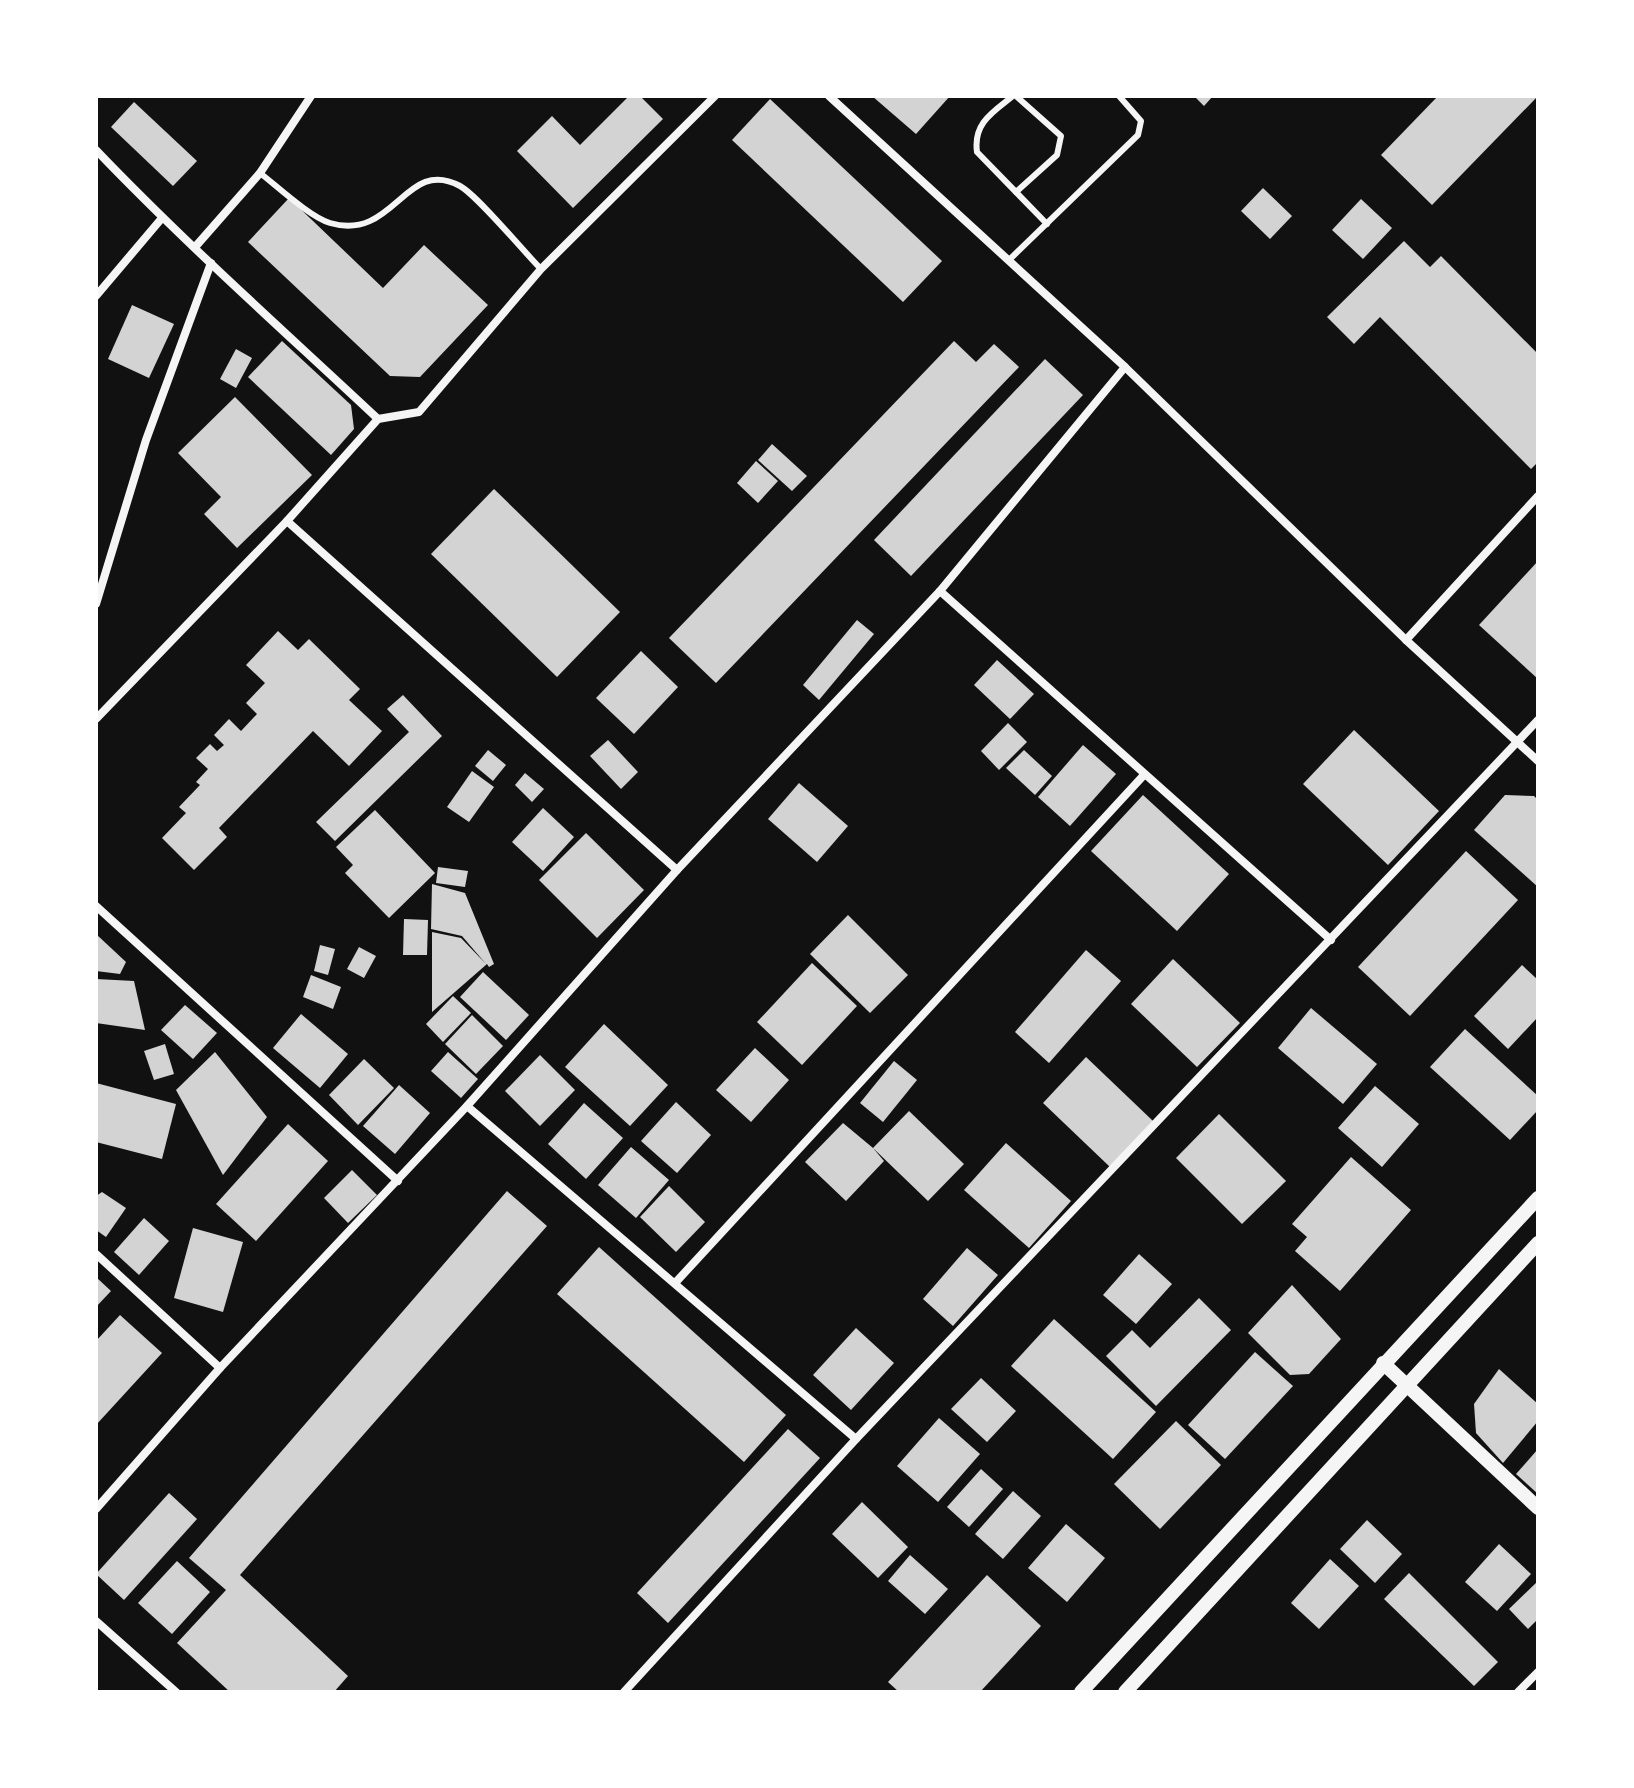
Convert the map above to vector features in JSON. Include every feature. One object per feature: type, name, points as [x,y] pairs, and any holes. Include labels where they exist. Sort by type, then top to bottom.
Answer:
[{"type":"street","points":[[196,246],[260,173],[311,96]]},
{"type":"street","points":[[96,719],[287,521],[378,419],[419,412],[541,269],[715,96]]},
{"type":"street","points":[[829,96],[1125,367],[1406,640],[1538,761]]},
{"type":"street","points":[[96,150],[162,218],[196,246],[378,419]]},
{"type":"street","points":[[96,296],[162,218]]},
{"type":"street","points":[[96,604],[146,440],[211,263]]},
{"type":"street","points":[[96,1509],[220,1368],[467,1106],[677,870],[940,591],[1125,367]]},
{"type":"street","points":[[1406,640],[1538,496]]},
{"type":"street","points":[[287,521],[677,870]]},
{"type":"street","points":[[940,591],[1143,776],[1331,940]]},
{"type":"street","points":[[624,1692],[856,1439],[1538,720]]},
{"type":"street","points":[[676,1282],[1143,776]]},
{"type":"street","points":[[96,906],[398,1181]]},
{"type":"street","points":[[467,1106],[856,1439]]},
{"type":"street","points":[[1081,1692],[1538,1198]]},
{"type":"street","points":[[1125,1692],[1538,1243]]},
{"type":"street","points":[[96,1254],[220,1368]]},
{"type":"street","points":[[1383,1363],[1538,1508]]},
{"type":"street","points":[[96,1621],[176,1692]]},
{"type":"street","points":[[1518,1692],[1538,1672]]},
{"type":"lane","points":[[1016,192],[1057,155],[1061,136],[1015,96],[981,122],[976,139],[977,152],[1047,224]]},
{"type":"lane","points":[[1009,260],[1138,135],[1141,121],[1119,96]]},
{"type":"lane","points":[[260,173],[326,222],[353,228],[372,223],[415,186],[438,178],[461,186],[541,269]]},
{"type":"building","points":[[629,96],[640,96],[663,119],[573,208],[517,151],[552,116],[580,145]]},
{"type":"building","points":[[872,96],[950,96],[916,134]]},
{"type":"building","points":[[1194,96],[1213,96],[1204,106]]},
{"type":"building","points":[[1438,96],[1538,96],[1432,205],[1381,155]]},
{"type":"building","points":[[770,99],[942,261],[903,302],[732,140]]},
{"type":"building","points":[[134,102],[197,161],[173,186],[111,127]]},
{"type":"building","points":[[1263,188],[1292,216],[1270,239],[1241,211]]},
{"type":"building","points":[[289,198],[383,288],[424,245],[488,305],[420,377],[390,376],[248,242]]},
{"type":"building","points":[[1361,199],[1392,228],[1363,259],[1332,230]]},
{"type":"building","points":[[1404,241],[1430,267],[1441,256],[1538,354],[1538,462],[1531,469],[1380,317],[1354,344],[1327,317]]},
{"type":"building","points":[[132,305],[174,324],[149,378],[108,359]]},
{"type":"building","points":[[282,341],[351,405],[354,429],[331,455],[248,377]]},
{"type":"building","points":[[954,341],[976,362],[994,344],[1019,367],[716,683],[669,638]]},
{"type":"building","points":[[236,349],[252,358],[236,388],[220,379]]},
{"type":"building","points":[[1045,359],[1083,395],[911,576],[874,540]]},
{"type":"building","points":[[235,397],[312,475],[237,548],[204,514],[221,497],[178,453]]},
{"type":"building","points":[[772,444],[807,476],[792,491],[758,460]]},
{"type":"building","points":[[756,461],[778,481],[758,503],[737,483]]},
{"type":"building","points":[[494,489],[620,612],[557,677],[431,554]]},
{"type":"building","points":[[1538,561],[1538,679],[1479,625]]},
{"type":"building","points":[[857,620],[874,634],[819,700],[803,685]]},
{"type":"building","points":[[278,631],[298,650],[309,639],[360,689],[349,700],[382,731],[349,766],[313,731],[219,828],[227,837],[194,870],[162,838],[186,813],[179,807],[200,785],[196,782],[208,769],[196,758],[210,744],[217,751],[224,745],[214,735],[229,719],[241,731],[257,714],[246,703],[265,683],[246,665]]},
{"type":"building","points":[[641,651],[678,687],[634,734],[596,698]]},
{"type":"building","points":[[997,660],[1034,694],[1010,719],[974,685]]},
{"type":"building","points":[[403,695],[442,736],[335,841],[316,822],[409,732],[387,709]]},
{"type":"building","points":[[1008,723],[1027,742],[999,770],[981,751]]},
{"type":"building","points":[[1354,730],[1439,811],[1388,865],[1303,784]]},
{"type":"building","points":[[608,740],[638,772],[621,789],[590,756]]},
{"type":"building","points":[[1083,745],[1116,774],[1070,826],[1038,797]]},
{"type":"building","points":[[488,750],[506,765],[493,781],[475,766]]},
{"type":"building","points":[[1024,750],[1052,776],[1035,795],[1006,768]]},
{"type":"building","points":[[472,771],[494,787],[469,822],[447,807]]},
{"type":"building","points":[[525,773],[544,789],[532,802],[515,785]]},
{"type":"building","points":[[799,783],[848,826],[817,862],[768,819]]},
{"type":"building","points":[[1143,795],[1229,874],[1177,931],[1091,851]]},
{"type":"building","points":[[1505,795],[1534,796],[1538,800],[1538,887],[1474,830]]},
{"type":"building","points":[[543,808],[574,837],[543,871],[512,842]]},
{"type":"building","points":[[375,810],[435,873],[389,918],[345,873],[353,865],[336,847]]},
{"type":"building","points":[[586,833],[644,890],[597,938],[539,880]]},
{"type":"building","points":[[1466,851],[1518,900],[1410,1016],[1358,967]]},
{"type":"building","points":[[438,867],[468,871],[465,887],[436,883]]},
{"type":"building","points":[[432,884],[465,893],[494,964],[489,967],[487,964],[432,1012],[432,932],[461,938],[486,964],[462,936],[431,929]]},
{"type":"building","points":[[848,915],[908,975],[870,1013],[810,954]]},
{"type":"building","points":[[404,919],[428,920],[427,955],[403,955]]},
{"type":"building","points":[[96,934],[126,962],[120,974],[96,971]]},
{"type":"building","points":[[320,945],[335,949],[328,975],[314,971]]},
{"type":"building","points":[[359,947],[376,956],[364,978],[347,969]]},
{"type":"building","points":[[1086,950],[1121,981],[1049,1063],[1015,1032]]},
{"type":"building","points":[[1173,959],[1240,1023],[1197,1067],[1131,1004]]},
{"type":"building","points":[[812,963],[857,1006],[802,1065],[757,1022]]},
{"type":"building","points":[[1522,965],[1538,980],[1538,1017],[1508,1049],[1474,1016]]},
{"type":"building","points":[[483,972],[529,1015],[506,1040],[460,997]]},
{"type":"building","points":[[311,975],[341,987],[333,1009],[303,997]]},
{"type":"building","points":[[96,979],[134,981],[145,1030],[96,1023]]},
{"type":"building","points":[[453,996],[471,1013],[443,1042],[426,1024]]},
{"type":"building","points":[[185,1005],[217,1033],[193,1059],[161,1030]]},
{"type":"building","points":[[1311,1008],[1377,1064],[1343,1104],[1278,1048]]},
{"type":"building","points":[[301,1014],[348,1054],[320,1088],[273,1048]]},
{"type":"building","points":[[472,1015],[503,1046],[476,1074],[445,1044]]},
{"type":"building","points":[[604,1024],[668,1085],[630,1126],[565,1067]]},
{"type":"building","points":[[1465,1029],[1538,1096],[1538,1110],[1510,1140],[1430,1067]]},
{"type":"building","points":[[165,1044],[174,1074],[154,1080],[144,1051]]},
{"type":"building","points":[[755,1048],[789,1080],[751,1122],[716,1090]]},
{"type":"building","points":[[215,1052],[267,1117],[223,1175],[176,1090]]},
{"type":"building","points":[[448,1052],[478,1079],[461,1098],[431,1071]]},
{"type":"building","points":[[540,1055],[575,1090],[540,1126],[505,1091]]},
{"type":"building","points":[[1086,1057],[1153,1121],[1110,1167],[1043,1103]]},
{"type":"building","points":[[364,1059],[394,1088],[358,1125],[329,1095]]},
{"type":"building","points":[[894,1061],[917,1080],[883,1122],[860,1103]]},
{"type":"building","points":[[96,1083],[176,1104],[162,1159],[96,1142]]},
{"type":"building","points":[[399,1085],[430,1113],[395,1154],[363,1126]]},
{"type":"building","points":[[1375,1086],[1419,1124],[1382,1167],[1338,1128]]},
{"type":"building","points":[[676,1102],[711,1135],[677,1173],[641,1141]]},
{"type":"building","points":[[584,1103],[623,1138],[586,1179],[548,1144]]},
{"type":"building","points":[[909,1111],[964,1164],[928,1201],[873,1148]]},
{"type":"building","points":[[1219,1114],[1286,1181],[1242,1224],[1176,1158]]},
{"type":"building","points":[[843,1123],[884,1161],[846,1201],[805,1162]]},
{"type":"building","points":[[288,1124],[328,1161],[256,1241],[216,1204]]},
{"type":"building","points":[[1006,1143],[1071,1201],[1029,1248],[964,1190]]},
{"type":"building","points":[[631,1147],[669,1180],[636,1218],[598,1185]]},
{"type":"building","points":[[1351,1157],[1411,1210],[1340,1291],[1295,1251],[1307,1237],[1292,1224]]},
{"type":"building","points":[[352,1170],[377,1195],[348,1223],[324,1198]]},
{"type":"building","points":[[669,1186],[705,1222],[676,1252],[640,1217]]},
{"type":"building","points":[[507,1191],[547,1226],[240,1575],[348,1676],[334,1692],[230,1692],[177,1643],[226,1590],[189,1558]]},
{"type":"building","points":[[102,1192],[126,1208],[106,1237],[96,1230],[96,1196]]},
{"type":"building","points":[[144,1218],[169,1241],[139,1275],[114,1252]]},
{"type":"building","points":[[193,1228],[243,1242],[223,1312],[174,1298]]},
{"type":"building","points":[[599,1247],[786,1415],[744,1462],[557,1294]]},
{"type":"building","points":[[967,1248],[998,1275],[953,1326],[923,1299]]},
{"type":"building","points":[[1139,1254],[1172,1284],[1136,1324],[1103,1295]]},
{"type":"building","points":[[96,1277],[111,1291],[96,1307]]},
{"type":"building","points":[[1292,1285],[1341,1339],[1309,1374],[1290,1375],[1248,1333]]},
{"type":"building","points":[[1199,1298],[1231,1330],[1156,1406],[1106,1356],[1132,1330],[1150,1348]]},
{"type":"building","points":[[120,1315],[162,1353],[96,1425],[96,1341]]},
{"type":"building","points":[[1054,1319],[1156,1412],[1113,1459],[1011,1366]]},
{"type":"building","points":[[856,1328],[894,1363],[851,1410],[813,1375]]},
{"type":"building","points":[[1255,1352],[1293,1386],[1225,1459],[1188,1425]]},
{"type":"building","points":[[1499,1369],[1538,1404],[1538,1421],[1503,1463],[1476,1433],[1474,1404]]},
{"type":"building","points":[[981,1378],[1016,1411],[987,1442],[951,1409]]},
{"type":"building","points":[[939,1418],[980,1454],[938,1502],[897,1466]]},
{"type":"building","points":[[1176,1421],[1221,1465],[1160,1529],[1114,1484]]},
{"type":"building","points":[[788,1429],[820,1458],[668,1623],[637,1593]]},
{"type":"building","points":[[1538,1449],[1538,1494],[1516,1474]]},
{"type":"building","points":[[981,1469],[1003,1489],[969,1527],[947,1507]]},
{"type":"building","points":[[1013,1491],[1041,1516],[1003,1559],[975,1534]]},
{"type":"building","points":[[169,1493],[197,1519],[124,1600],[96,1574]]},
{"type":"building","points":[[862,1502],[908,1547],[878,1578],[832,1534]]},
{"type":"building","points":[[1367,1520],[1402,1554],[1375,1583],[1340,1549]]},
{"type":"building","points":[[1066,1524],[1105,1558],[1067,1602],[1028,1568]]},
{"type":"building","points":[[1499,1544],[1531,1574],[1497,1611],[1465,1582]]},
{"type":"building","points":[[910,1555],[948,1589],[925,1614],[888,1581]]},
{"type":"building","points":[[1330,1559],[1359,1586],[1319,1629],[1291,1603]]},
{"type":"building","points":[[177,1561],[210,1592],[172,1634],[138,1603]]},
{"type":"building","points":[[1409,1573],[1498,1662],[1474,1686],[1384,1599]]},
{"type":"building","points":[[987,1575],[1041,1626],[980,1692],[899,1692],[888,1682]]},
{"type":"building","points":[[1538,1581],[1538,1619],[1528,1629],[1509,1609]]}]
